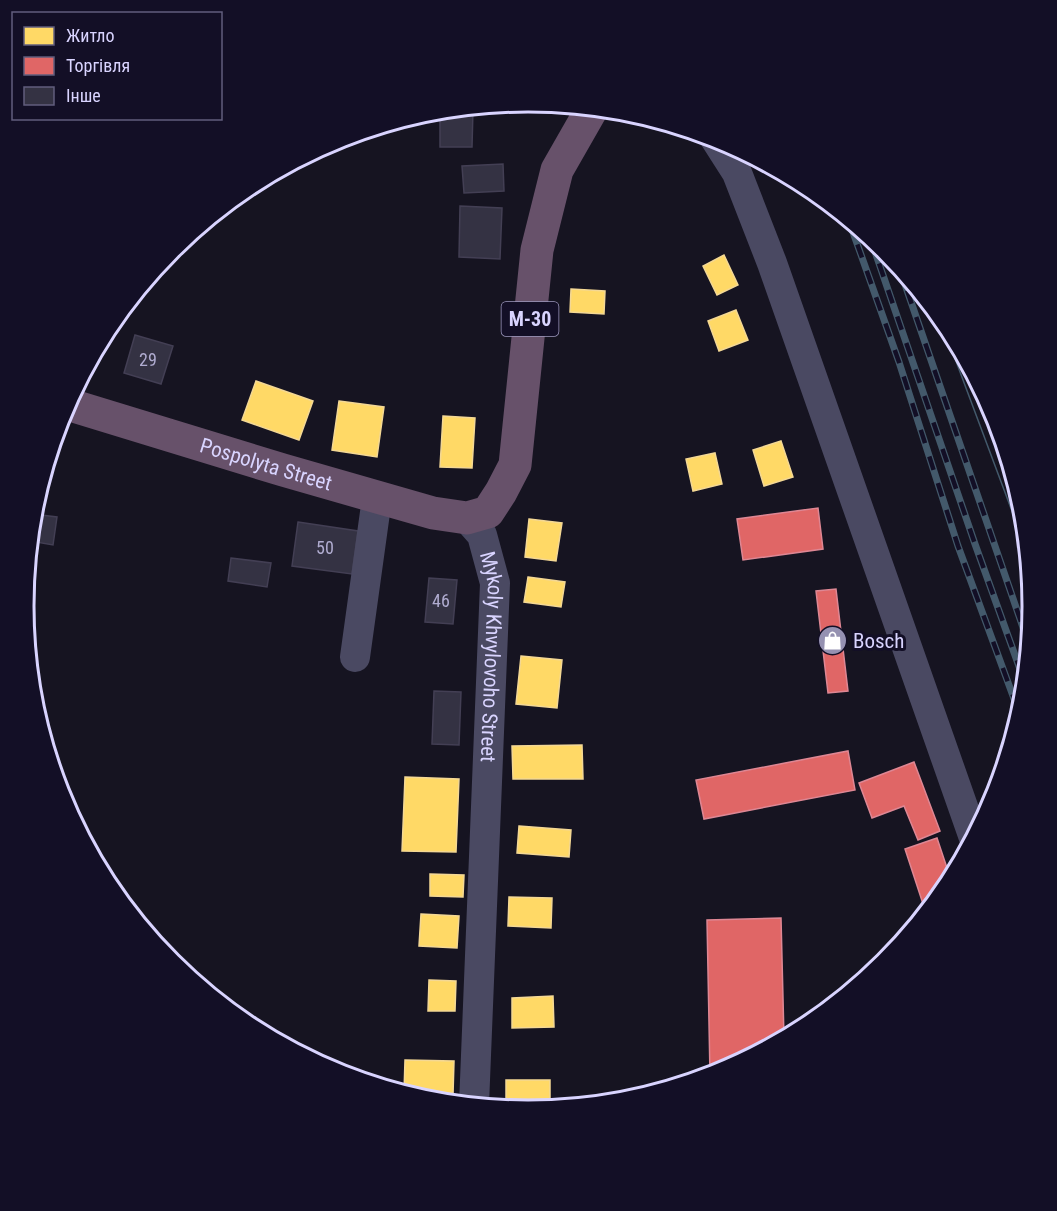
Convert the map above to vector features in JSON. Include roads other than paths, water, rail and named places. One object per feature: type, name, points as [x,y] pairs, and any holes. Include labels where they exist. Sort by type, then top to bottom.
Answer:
[{"type":"highway","name":"М-30","points":[[467,518],[488,512],[515,465],[537,250],[557,170],[588,116]]},
{"type":"highway","name":"Pospolyta Street","points":[[76,407],[377,498],[433,513],[467,518]]},
{"type":"street","points":[[723,151],[737,173],[771,263],[970,827]]},
{"type":"street","points":[[355,657],[377,498]]},
{"type":"street","name":"Mykoly Khvylovoho Street","points":[[467,518],[482,535],[495,583],[474,1096]]},
{"type":"tram line","points":[[954,355],[1014,517]]},
{"type":"railway","points":[[854,234],[899,362],[958,546],[1014,698]]},
{"type":"railway","points":[[876,254],[1018,665]]},
{"type":"railway","points":[[906,288],[1021,623]]},
{"type":"place","name":"Bosch","points":[[832,641]]}]
